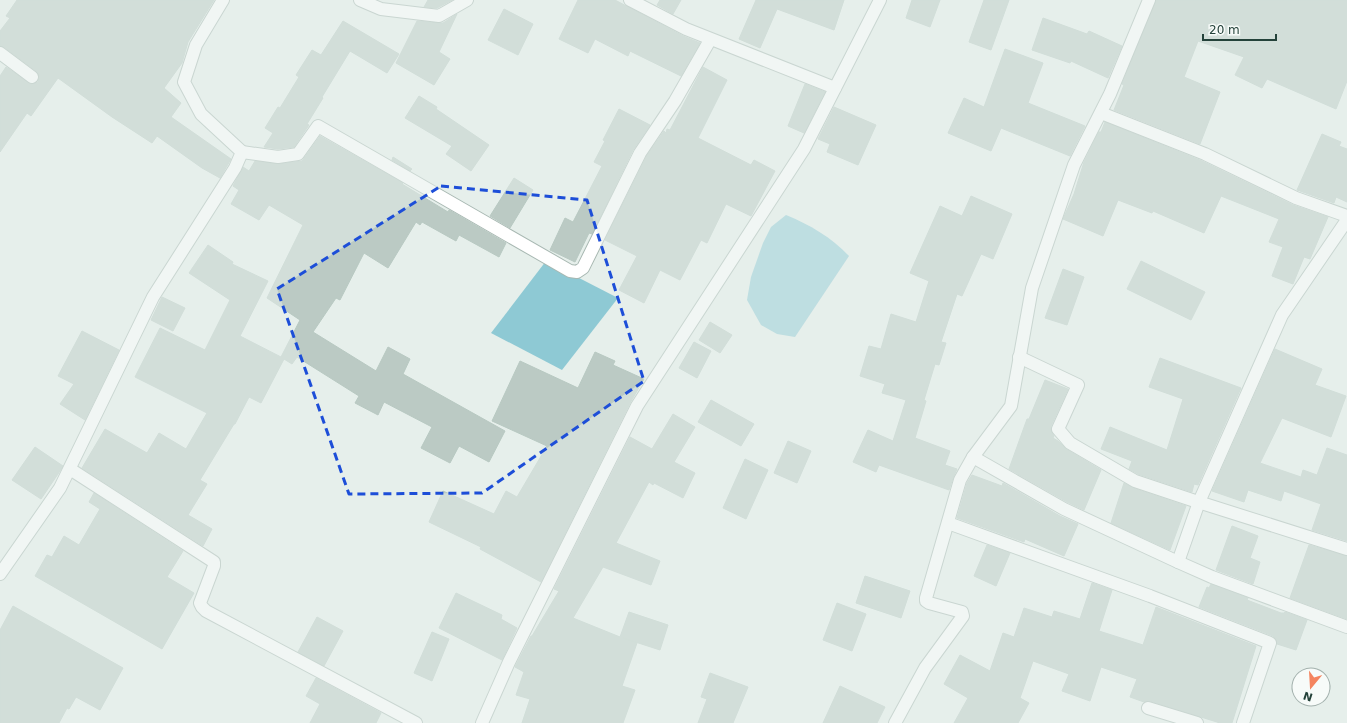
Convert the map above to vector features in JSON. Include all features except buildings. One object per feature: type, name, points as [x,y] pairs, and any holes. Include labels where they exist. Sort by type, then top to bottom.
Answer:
[{"type":"street","points":[[223,0],[196,45],[184,82],[201,114],[242,152],[278,157],[298,154],[318,126],[570,270],[577,272],[583,268],[640,153],[675,101],[710,40]]},
{"type":"street","points":[[360,0],[381,9],[439,16],[466,0]]},
{"type":"street","points":[[630,0],[710,40],[835,88]]},
{"type":"street","points":[[482,723],[512,655],[637,406],[804,149],[880,0]]},
{"type":"street","points":[[895,723],[925,668],[963,616],[962,612],[926,601],[960,480],[973,457],[1011,406],[1032,288],[1074,165],[1110,94],[1149,0]]},
{"type":"street","points":[[0,53],[32,77]]},
{"type":"street","points":[[1101,113],[1205,154],[1296,198],[1347,216]]},
{"type":"street","points":[[0,574],[60,488],[153,297],[235,168],[242,152]]},
{"type":"street","points":[[1178,562],[1199,502],[1282,315],[1347,220]]},
{"type":"street","points":[[1019,357],[1078,385],[1058,428],[1070,443],[1135,481],[1347,549]]},
{"type":"street","points":[[973,457],[1064,509],[1178,562],[1212,577],[1347,627]]},
{"type":"street","points":[[70,469],[214,562],[214,566],[200,603],[206,611],[416,723]]},
{"type":"street","points":[[948,523],[1150,596],[1270,643],[1243,723]]},
{"type":"street","points":[[1148,708],[1197,723]]},
{"type":"highlighted area","points":[[441,186],[587,200],[644,381],[482,493],[349,494],[277,289]]},
{"type":"water","points":[[786,215],[820,232],[849,256],[795,337],[777,334],[761,325],[747,300],[751,277],[763,243],[771,227]]},
{"type":"water","points":[[546,261],[618,298],[562,370],[491,333]]}]
